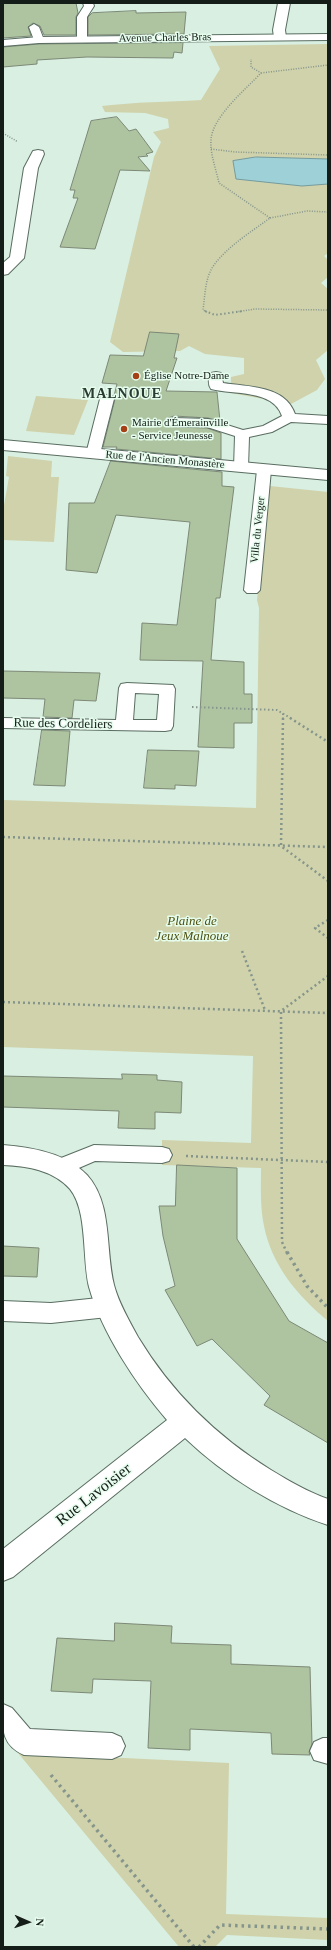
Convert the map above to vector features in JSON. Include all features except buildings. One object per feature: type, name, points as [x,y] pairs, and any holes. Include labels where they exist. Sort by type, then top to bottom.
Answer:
[{"type":"street","points":[[280,37],[279,30],[284,3]]},
{"type":"street","name":"Avenue Charles Bras","points":[[3,43],[39,40],[328,36]]},
{"type":"street","points":[[3,271],[17,258],[31,168],[38,154]]},
{"type":"street","name":"Rue de l'Ancien Monastère","points":[[3,445],[328,475]]},
{"type":"street","points":[[3,1155],[28,1156],[58,1168],[78,1182],[88,1198],[100,1279],[108,1307],[134,1355],[165,1399],[185,1422],[243,1468],[306,1505],[328,1512]]},
{"type":"street","name":"Rue Lavoisier","points":[[3,1567],[185,1422]]},
{"type":"lane","points":[[82,40],[82,18],[89,6],[88,3]]},
{"type":"lane","points":[[34,27],[39,40]]},
{"type":"lane","points":[[216,376],[216,386],[269,394],[285,406],[289,418]]},
{"type":"lane","points":[[93,454],[107,399]]},
{"type":"lane","points":[[174,422],[208,423],[242,434],[267,429],[289,418],[328,420]]},
{"type":"lane","points":[[241,468],[242,434]]},
{"type":"lane","name":"Villa du Verger","points":[[252,590],[264,470]]},
{"type":"lane","name":"Rue des Cordeliers","points":[[3,722],[124,725],[165,726],[167,689],[127,688],[124,725]]},
{"type":"lane","points":[[58,1168],[94,1153],[162,1155]]},
{"type":"lane","points":[[3,1311],[51,1312],[108,1307]]},
{"type":"lane","points":[[3,1717],[24,1742],[112,1746]]},
{"type":"path","points":[[254,37],[254,48],[250,62],[251,66],[261,73]]},
{"type":"path","points":[[270,218],[220,183],[211,149],[213,126],[220,116],[261,73],[292,68],[328,65]]},
{"type":"path","points":[[211,149],[235,152],[274,152],[328,155]]},
{"type":"path","points":[[328,212],[307,211],[270,218],[241,239],[213,266],[207,282],[203,310],[215,315],[255,309],[328,310]]},
{"type":"path","points":[[166,706],[274,709],[283,713],[328,742]]},
{"type":"path","points":[[281,846],[283,713]]},
{"type":"path","points":[[3,837],[328,848]]},
{"type":"path","points":[[281,846],[328,881]]},
{"type":"path","points":[[328,920],[316,928],[328,938]]},
{"type":"path","points":[[242,951],[265,1010]]},
{"type":"path","points":[[280,1011],[328,976]]},
{"type":"path","points":[[3,1002],[328,1013]]},
{"type":"path","points":[[280,1011],[282,1242],[299,1275],[309,1289],[328,1308]]},
{"type":"path","points":[[162,1155],[328,1162]]},
{"type":"path","points":[[325,1305],[328,1302]]},
{"type":"path","points":[[24,1742],[194,1947]]},
{"type":"path","points":[[199,1947],[220,1925],[328,1930]]},
{"type":"green space","points":[[328,44],[328,253],[324,256],[328,260],[328,277],[321,283],[328,289],[328,350],[316,360],[325,379],[317,390],[291,404],[231,393],[231,377],[244,374],[244,358],[205,354],[189,346],[180,351],[123,352],[110,342],[154,157],[161,142],[153,132],[169,128],[168,119],[145,113],[105,112],[102,106],[201,100],[220,69],[209,46]]},
{"type":"green space","points":[[36,396],[88,400],[74,435],[26,431]]},
{"type":"green space","points":[[8,456],[52,461],[51,477],[59,477],[54,542],[3,540],[3,511],[9,477],[6,476]]},
{"type":"green space","name":"Plaine de Jeux Malnoue","points":[[270,486],[328,492],[328,1321],[297,1291],[280,1267],[273,1254],[264,1226],[262,1212],[261,1168],[162,1165],[162,1140],[251,1143],[253,1056],[3,1047],[3,800],[256,808],[259,608],[257,600]]},
{"type":"green space","points":[[18,1753],[229,1763],[226,1914],[328,1918],[328,1940],[227,1935],[215,1947],[179,1947]]},
{"type":"water","points":[[256,157],[328,159],[328,184],[302,186],[236,179],[233,161]]},
{"type":"place","name":"Église Notre-Dame","points":[[136,376]]},
{"type":"place","name":"Mairie d'Émerainville - Service Jeunesse","points":[[124,429]]},
{"type":"district","name":"MALNOUE","points":[[122,394]]}]
